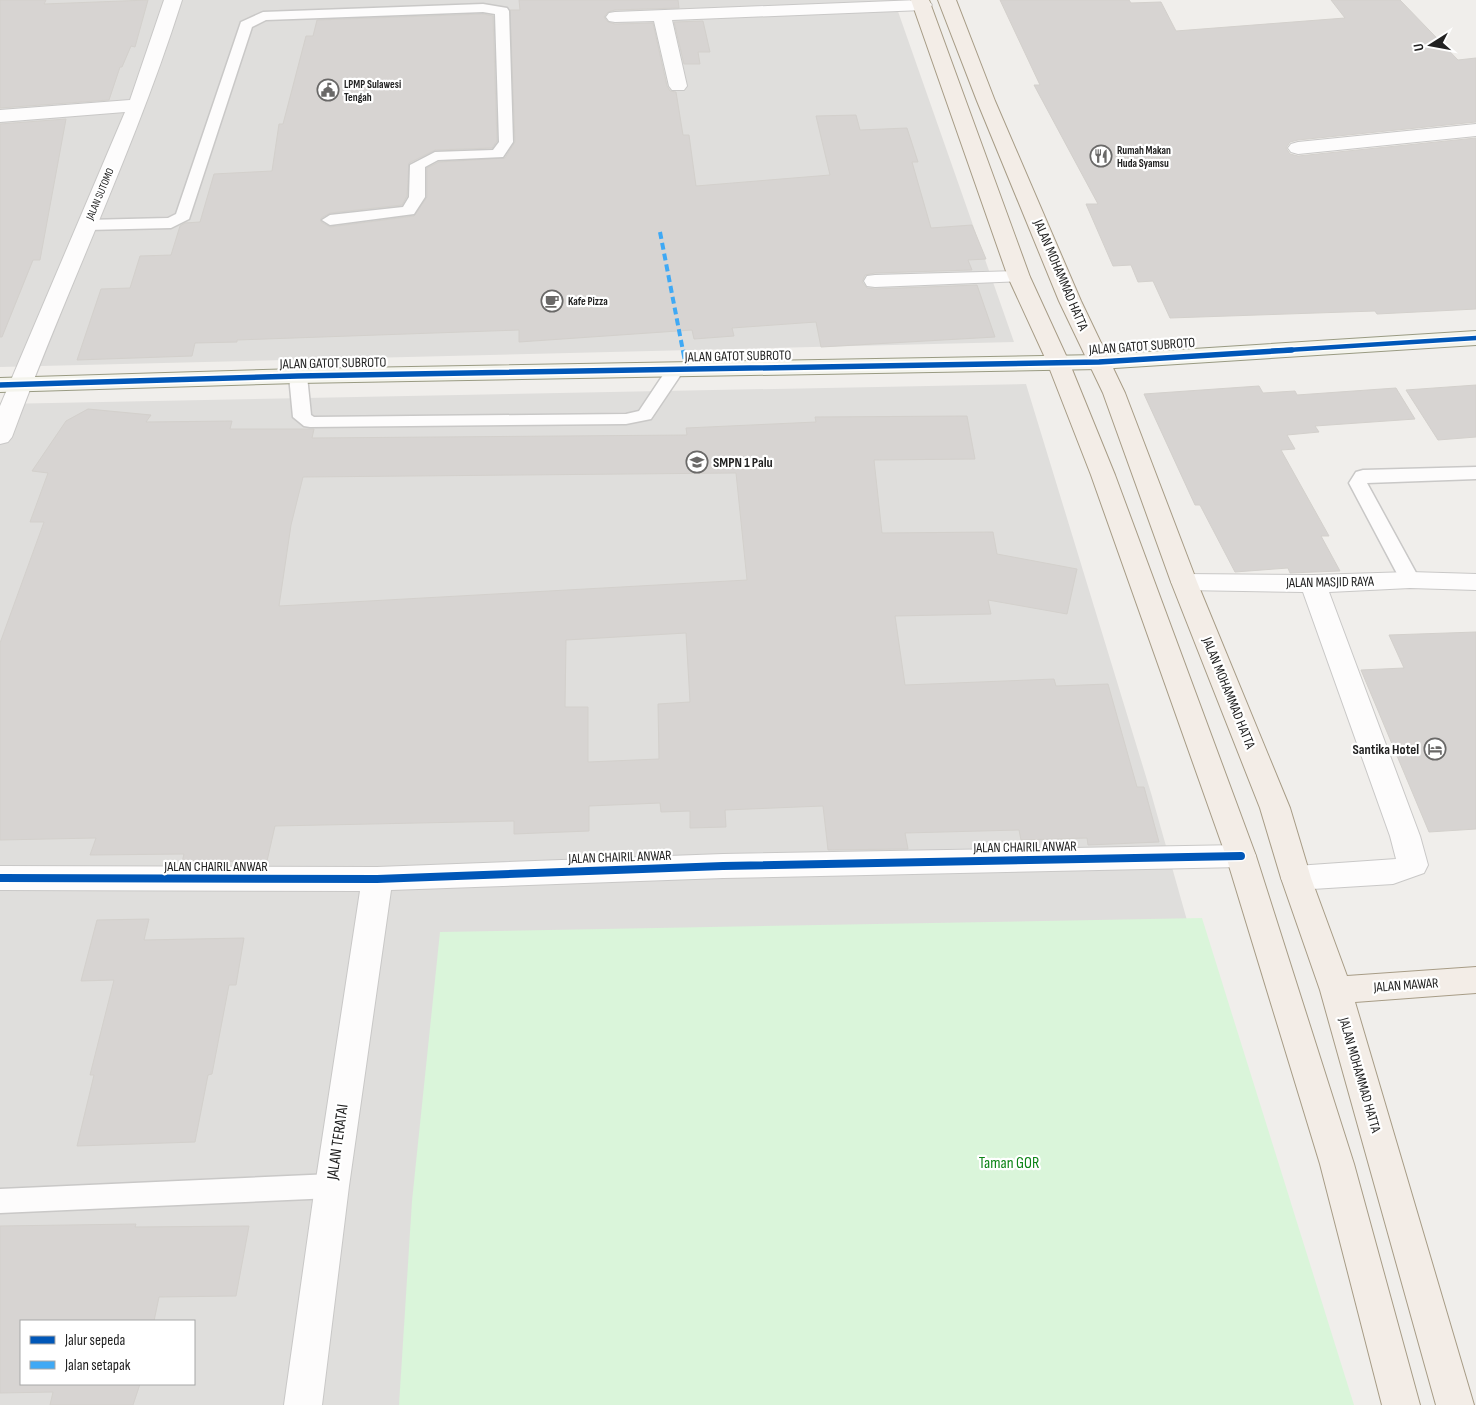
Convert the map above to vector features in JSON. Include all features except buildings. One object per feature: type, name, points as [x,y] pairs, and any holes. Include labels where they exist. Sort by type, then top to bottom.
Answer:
[{"type":"main road","name":"JALAN MOHAMMAD HATTA","points":[[947,0],[990,110],[1070,301],[1114,393],[1184,582],[1275,808],[1296,878],[1336,990],[1455,1405]]},
{"type":"main road","points":[[922,3],[1019,277],[1058,362],[1103,476],[1241,856],[1337,1164],[1400,1405]]},
{"type":"main road","name":"JALAN MAWAR","points":[[1336,990],[1476,980]]},
{"type":"street","name":"JALAN SUTOMO","points":[[0,437],[9,385],[87,225],[138,105],[160,47],[174,0]]},
{"type":"street","points":[[615,18],[922,3]]},
{"type":"street","points":[[662,16],[678,86]]},
{"type":"street","points":[[0,116],[138,105]]},
{"type":"street","points":[[1298,148],[1476,130]]},
{"type":"street","points":[[875,281],[1019,277]]},
{"type":"street","name":"JALAN GATOT SUBROTO","points":[[9,385],[298,376],[1099,362],[1476,338]]},
{"type":"street","name":"JALAN MASJID RAYA","points":[[1184,582],[1313,584],[1410,580],[1476,582]]},
{"type":"street","points":[[1296,878],[1393,872],[1413,865],[1405,836],[1313,584]]},
{"type":"street","name":"JALAN CHAIRIL ANWAR","points":[[0,878],[377,879],[723,866],[1241,856]]},
{"type":"street","name":"JALAN TERATAI","points":[[303,1405],[332,1186],[377,879]]},
{"type":"lane","points":[[87,225],[171,224],[183,216],[246,25],[263,16],[483,8],[502,11],[506,142],[498,154],[435,156],[418,165],[416,196],[408,211],[330,220]]},
{"type":"lane","points":[[298,376],[302,417],[310,422],[626,420],[645,415],[675,370]]},
{"type":"lane","points":[[1410,580],[1358,482],[1363,476],[1476,473]]},
{"type":"lane","points":[[0,1201],[332,1186]]},
{"type":"shaded area","points":[[0,0],[894,0],[1014,342],[0,367]]},
{"type":"shaded area","points":[[1026,384],[1151,793],[1324,1405],[0,1405],[0,404]]},
{"type":"green space","name":"Taman GOR","points":[[1202,918],[1354,1405],[399,1405],[412,1201],[440,932]]},
{"type":"marked path","points":[[660,232],[687,370]]},
{"type":"cycle path","points":[[0,385],[298,376],[1099,362],[1476,338]]},
{"type":"cycle path","points":[[0,878],[377,879],[723,866],[1241,856]]},
{"type":"place","name":"LPMP Sulawesi Tengah","points":[[328,90]]},
{"type":"place","name":"Rumah Makan Huda Syamsu","points":[[1101,156]]},
{"type":"place","name":"Kafe Pizza","points":[[552,301]]},
{"type":"place","name":"SMPN 1 Palu","points":[[697,462]]},
{"type":"place","name":"Santika Hotel","points":[[1435,749]]}]
